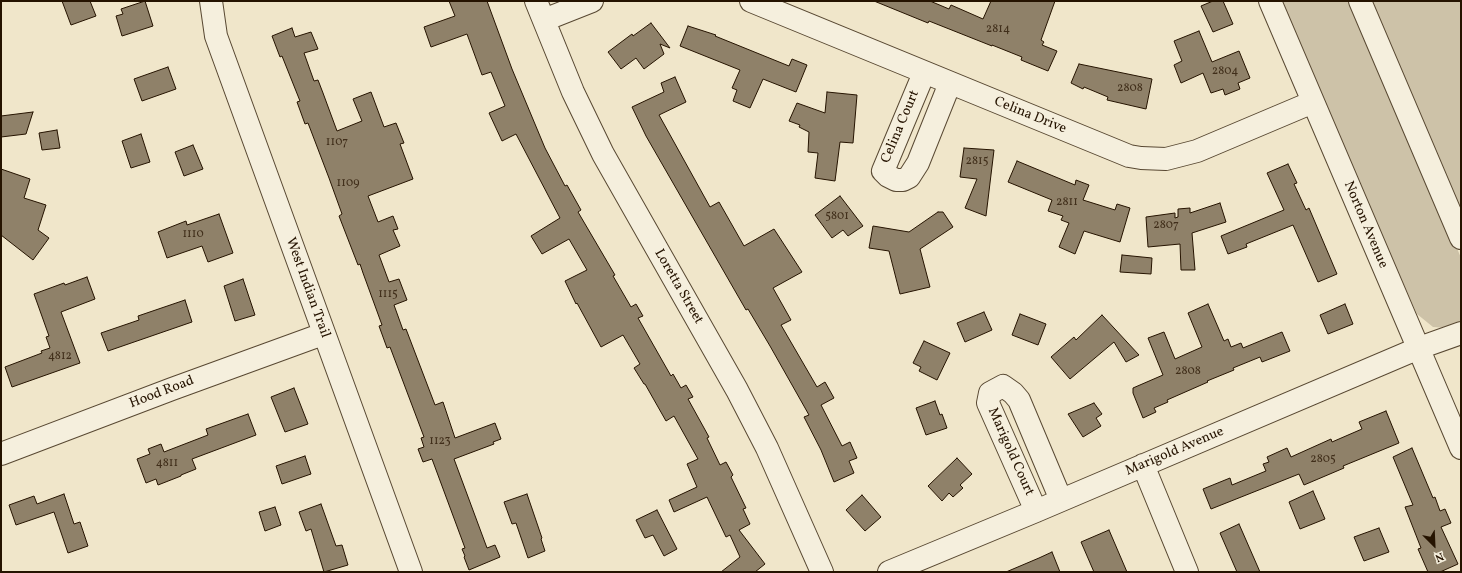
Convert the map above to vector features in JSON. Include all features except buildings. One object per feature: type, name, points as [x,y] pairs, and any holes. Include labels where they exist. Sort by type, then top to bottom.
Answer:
[{"type":"street","name":"West Indian Trail","points":[[212,1],[216,36],[323,334],[411,572]]},
{"type":"street","points":[[540,11],[592,1]]},
{"type":"street","name":"Celina Drive","points":[[751,1],[1129,156],[1157,159],[1197,151],[1313,102]]},
{"type":"street","name":"Norton Avenue","points":[[1270,1],[1403,313],[1420,348],[1461,448]]},
{"type":"street","points":[[1360,1],[1461,238]]},
{"type":"street","name":"Loretta Street","points":[[540,11],[573,92],[603,154],[737,390],[767,448],[822,572]]},
{"type":"street","name":"Celina Court","points":[[924,73],[883,171],[888,176],[896,180],[903,180],[909,176],[918,163],[950,83]]},
{"type":"street","name":"Marigold Avenue","points":[[889,572],[1420,348],[1461,333]]},
{"type":"street","name":"Hood Road","points":[[1,454],[323,334]]},
{"type":"street","name":"Marigold Court","points":[[1036,511],[988,403],[990,392],[1003,386],[1019,400],[1061,500]]},
{"type":"street","points":[[1143,465],[1187,572]]},
{"type":"shaded area","points":[[1282,1],[1355,1],[1461,258],[1461,323],[1447,328],[1433,327],[1417,314],[1378,227]]},
{"type":"shaded area","points":[[1371,1],[1461,1],[1461,219]]}]
